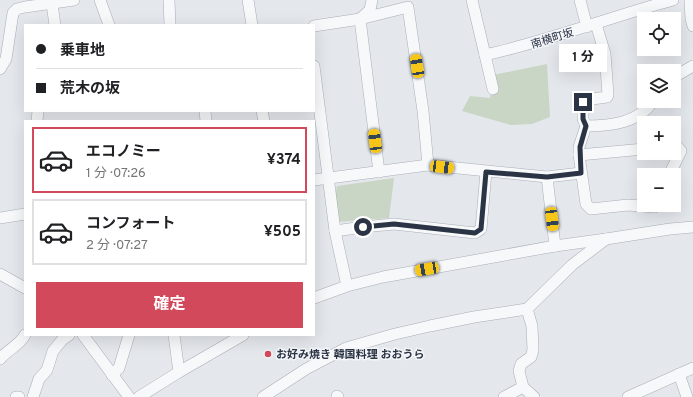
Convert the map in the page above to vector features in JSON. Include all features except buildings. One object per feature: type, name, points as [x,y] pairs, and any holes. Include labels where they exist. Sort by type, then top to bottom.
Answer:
[{"type":"street","points":[[0,69],[6,59],[13,13],[17,9],[74,0]]},
{"type":"street","points":[[100,0],[109,24]]},
{"type":"street","points":[[169,0],[170,24]]},
{"type":"street","points":[[248,0],[252,24]]},
{"type":"street","points":[[360,19],[370,10],[372,0]]},
{"type":"street","points":[[472,0],[494,89]]},
{"type":"street","points":[[580,0],[605,54],[608,95],[607,97],[585,100],[583,102],[583,119],[586,126],[580,147],[580,155],[586,204],[591,209],[628,205],[637,206]]},
{"type":"street","name":"南横町坂","points":[[485,55],[523,47],[633,11],[673,0]]},
{"type":"street","points":[[690,0],[693,26]]},
{"type":"street","points":[[52,4],[55,24]]},
{"type":"street","points":[[315,26],[360,19],[408,7],[423,111],[428,165]]},
{"type":"street","points":[[360,19],[379,172]]},
{"type":"street","points":[[681,73],[693,66]]},
{"type":"street","points":[[315,74],[335,231],[347,286]]},
{"type":"street","points":[[586,126],[604,126],[632,120],[648,108]]},
{"type":"street","points":[[580,155],[637,149]]},
{"type":"street","points":[[315,180],[428,165],[547,177],[581,173]]},
{"type":"street","points":[[335,231],[394,224],[475,233],[481,229],[486,172]]},
{"type":"street","points":[[547,177],[555,246]]},
{"type":"street","points":[[0,218],[24,214]]},
{"type":"street","points":[[315,298],[347,286],[383,277],[555,246],[693,227]]},
{"type":"street","points":[[264,397],[306,369],[346,348],[430,326],[474,317],[528,309],[572,265],[606,239]]},
{"type":"street","points":[[0,274],[24,287]]},
{"type":"street","points":[[528,309],[532,326],[533,350],[531,356],[522,364],[519,371],[523,387],[534,397]]},
{"type":"street","points":[[0,359],[14,345],[21,342],[24,336]]},
{"type":"street","points":[[33,397],[38,379],[47,370],[53,351],[62,340],[68,336]]},
{"type":"street","points":[[84,336],[128,397]]},
{"type":"street","points":[[112,375],[119,368],[129,336]]},
{"type":"street","points":[[174,336],[179,372]]},
{"type":"street","points":[[140,397],[232,338]]},
{"type":"street","points":[[628,397],[693,368]]},
{"type":"street","points":[[679,374],[687,397]]},
{"type":"street","points":[[504,397],[523,387]]},
{"type":"green space","points":[[547,64],[550,117],[532,124],[511,125],[462,111],[470,96],[490,98],[493,75]]},
{"type":"green space","points":[[394,178],[389,218],[337,222],[333,192],[336,191],[337,186]]},
{"type":"place","name":"お好み焼き 韓国料理 おおうら","points":[[268,354]]},
{"type":"route","points":[[363,227],[394,224],[475,233],[481,229],[486,172],[547,177],[581,173],[580,147],[586,126],[583,119],[583,102]]}]
